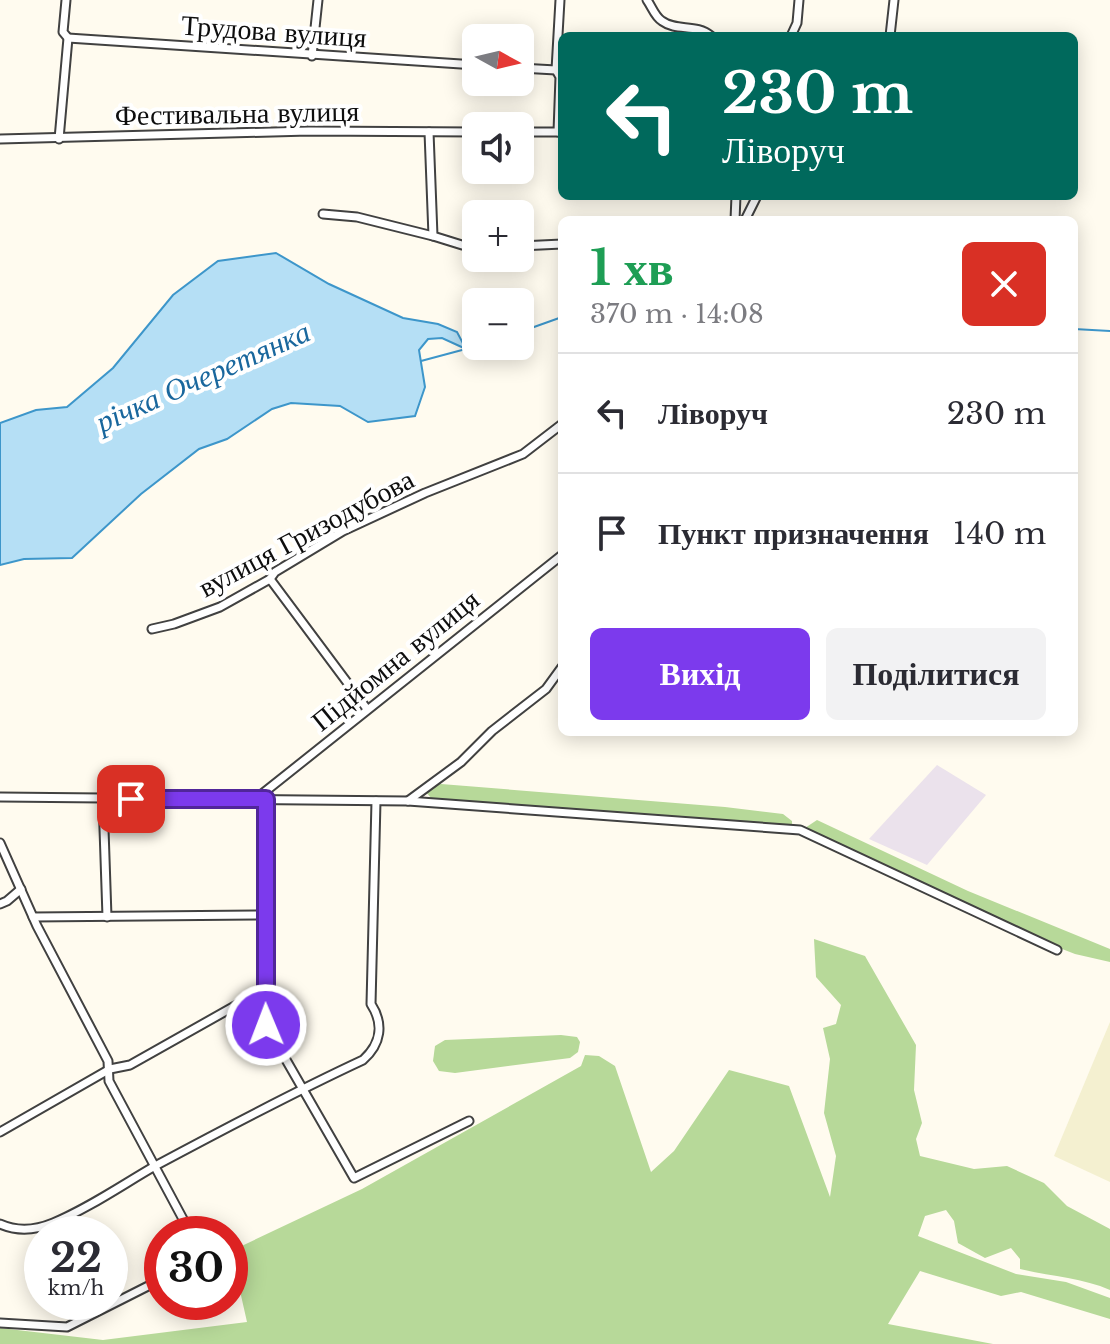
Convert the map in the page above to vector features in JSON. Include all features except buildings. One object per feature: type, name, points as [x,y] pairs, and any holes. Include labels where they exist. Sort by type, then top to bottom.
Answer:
[{"type":"street","points":[[59,139],[68,38],[63,32],[66,0]]},
{"type":"street","points":[[312,56],[318,0]]},
{"type":"street","points":[[558,32],[560,0]]},
{"type":"street","points":[[647,0],[659,20],[669,26],[706,32]]},
{"type":"street","points":[[793,32],[799,0]]},
{"type":"street","points":[[890,32],[894,0]]},
{"type":"street","points":[[558,35],[558,74]]},
{"type":"street","name":"Трудова вулиця","points":[[68,38],[462,64]]},
{"type":"street","points":[[534,69],[556,70]]},
{"type":"street","name":"Фестивальна вулиця","points":[[0,139],[309,131],[462,132]]},
{"type":"street","points":[[429,132],[433,236]]},
{"type":"street","points":[[534,133],[558,134]]},
{"type":"street","points":[[323,214],[357,217],[462,245]]},
{"type":"street","points":[[534,245],[558,244]]},
{"type":"street","name":"вулиця Гризодубова","points":[[152,629],[220,607],[270,579],[275,572],[343,531],[425,493],[523,454],[558,427]]},
{"type":"street","name":"Підйомна вулиця","points":[[255,799],[558,558]]},
{"type":"street","points":[[270,579],[367,709]]},
{"type":"street","points":[[408,801],[461,762],[492,731],[546,689],[558,672]]},
{"type":"street","points":[[0,797],[408,801],[800,830],[1057,950]]},
{"type":"street","points":[[103,799],[107,917]]},
{"type":"street","points":[[266,799],[266,1025],[354,1178],[469,1121]]},
{"type":"street","points":[[0,1224],[30,1230],[53,1223],[303,1088],[363,1060],[375,1048],[380,1030],[377,1013],[371,1004],[376,801]]},
{"type":"street","points":[[0,843],[33,917],[110,1069],[109,1081],[181,1216]]},
{"type":"street","points":[[0,904],[21,889]]},
{"type":"street","points":[[33,917],[267,915]]},
{"type":"street","points":[[0,1132],[110,1069],[130,1065],[265,989]]},
{"type":"street","points":[[0,1323],[67,1327],[144,1288]]},
{"type":"shaded area","points":[[937,765],[986,795],[927,865],[869,839]]},
{"type":"shaded area","points":[[1110,1022],[1110,1182],[1054,1156]]},
{"type":"green space","points":[[441,784],[725,807],[783,814],[792,824],[783,827],[431,798],[427,790]]},
{"type":"green space","points":[[817,820],[968,891],[1110,949],[1110,962],[1075,954],[1039,940],[805,828]]},
{"type":"green space","points":[[814,939],[865,956],[916,1045],[914,1090],[922,1123],[916,1139],[920,1156],[974,1169],[1007,1166],[1044,1183],[1067,1206],[1110,1229],[1110,1290],[1020,1269],[1020,1259],[1011,1248],[985,1258],[958,1243],[954,1221],[946,1210],[925,1216],[918,1236],[1016,1274],[1066,1282],[1110,1298],[1110,1319],[1021,1292],[1001,1296],[920,1271],[888,1324],[993,1344],[0,1344],[0,1328],[103,1340],[247,1322],[248,1243],[362,1189],[581,1066],[585,1055],[599,1056],[615,1066],[651,1172],[674,1151],[729,1070],[789,1086],[830,1197],[836,1156],[824,1113],[830,1059],[823,1028],[836,1024],[841,1005],[816,977]]},
{"type":"green space","points":[[577,1037],[580,1042],[578,1052],[570,1058],[455,1073],[439,1071],[433,1061],[435,1046],[445,1040]]},
{"type":"water","points":[[276,253],[329,284],[403,318],[438,324],[457,332],[462,347],[442,338],[428,339],[419,350],[425,387],[415,416],[368,422],[340,406],[291,403],[272,409],[227,439],[199,449],[141,494],[72,558],[24,559],[0,565],[0,423],[36,410],[67,407],[113,368],[173,295],[218,261]]},
{"type":"waterway","name":"річка Очеретянка","points":[[534,327],[558,318]]},
{"type":"waterway","name":"річка Очеретянка","points":[[1078,329],[1110,331]]},
{"type":"waterway","name":"річка Очеретянка","points":[[421,361],[462,350]]},
{"type":"route","points":[[131,799],[266,799],[266,1025]]}]
